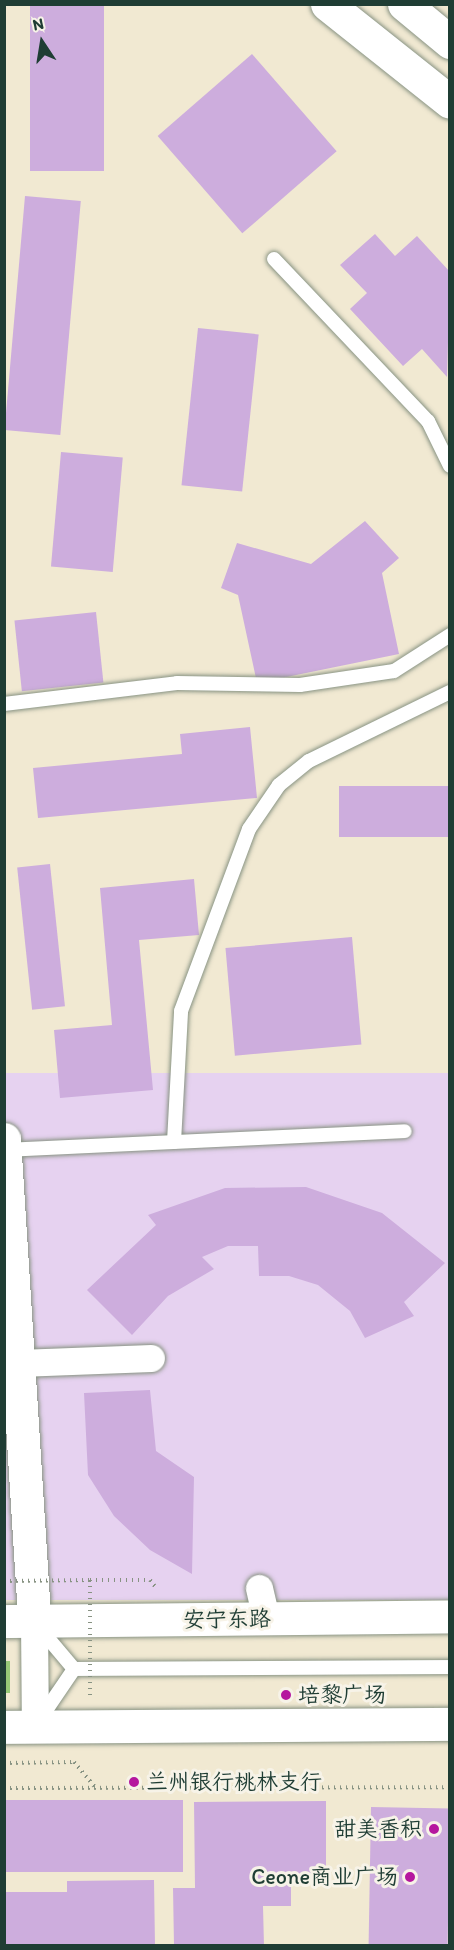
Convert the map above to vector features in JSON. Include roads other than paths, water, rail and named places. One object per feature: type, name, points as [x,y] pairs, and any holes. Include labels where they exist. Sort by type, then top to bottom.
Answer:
[{"type":"main road","points":[[327,4],[450,102]]},
{"type":"main road","points":[[404,4],[450,42]]},
{"type":"main road","points":[[5,1144],[9,1265],[19,1363],[19,1621]]},
{"type":"main road","name":"安宁东路","points":[[19,1621],[263,1603],[446,1612]]},
{"type":"main road","points":[[20,1727],[450,1724]]},
{"type":"street","points":[[19,1363],[151,1358]]},
{"type":"street","points":[[19,1621],[20,1727]]},
{"type":"lane","points":[[274,259],[428,422],[450,466]]},
{"type":"lane","points":[[4,704],[177,683],[300,685],[394,671],[450,635]]},
{"type":"lane","points":[[174,1142],[181,1011],[249,829],[279,785],[309,761],[450,692]]},
{"type":"lane","points":[[5,1144],[174,1142],[405,1131]]},
{"type":"lane","points":[[19,1621],[74,1669],[450,1667]]},
{"type":"lane","points":[[20,1727],[74,1669]]},
{"type":"place","name":"培黎广场","points":[[286,1695]]},
{"type":"place","name":"兰州银行桃林支行","points":[[134,1782]]},
{"type":"place","name":"甜美香积","points":[[434,1829]]},
{"type":"place","name":"Ceone商业广场","points":[[410,1877]]}]
